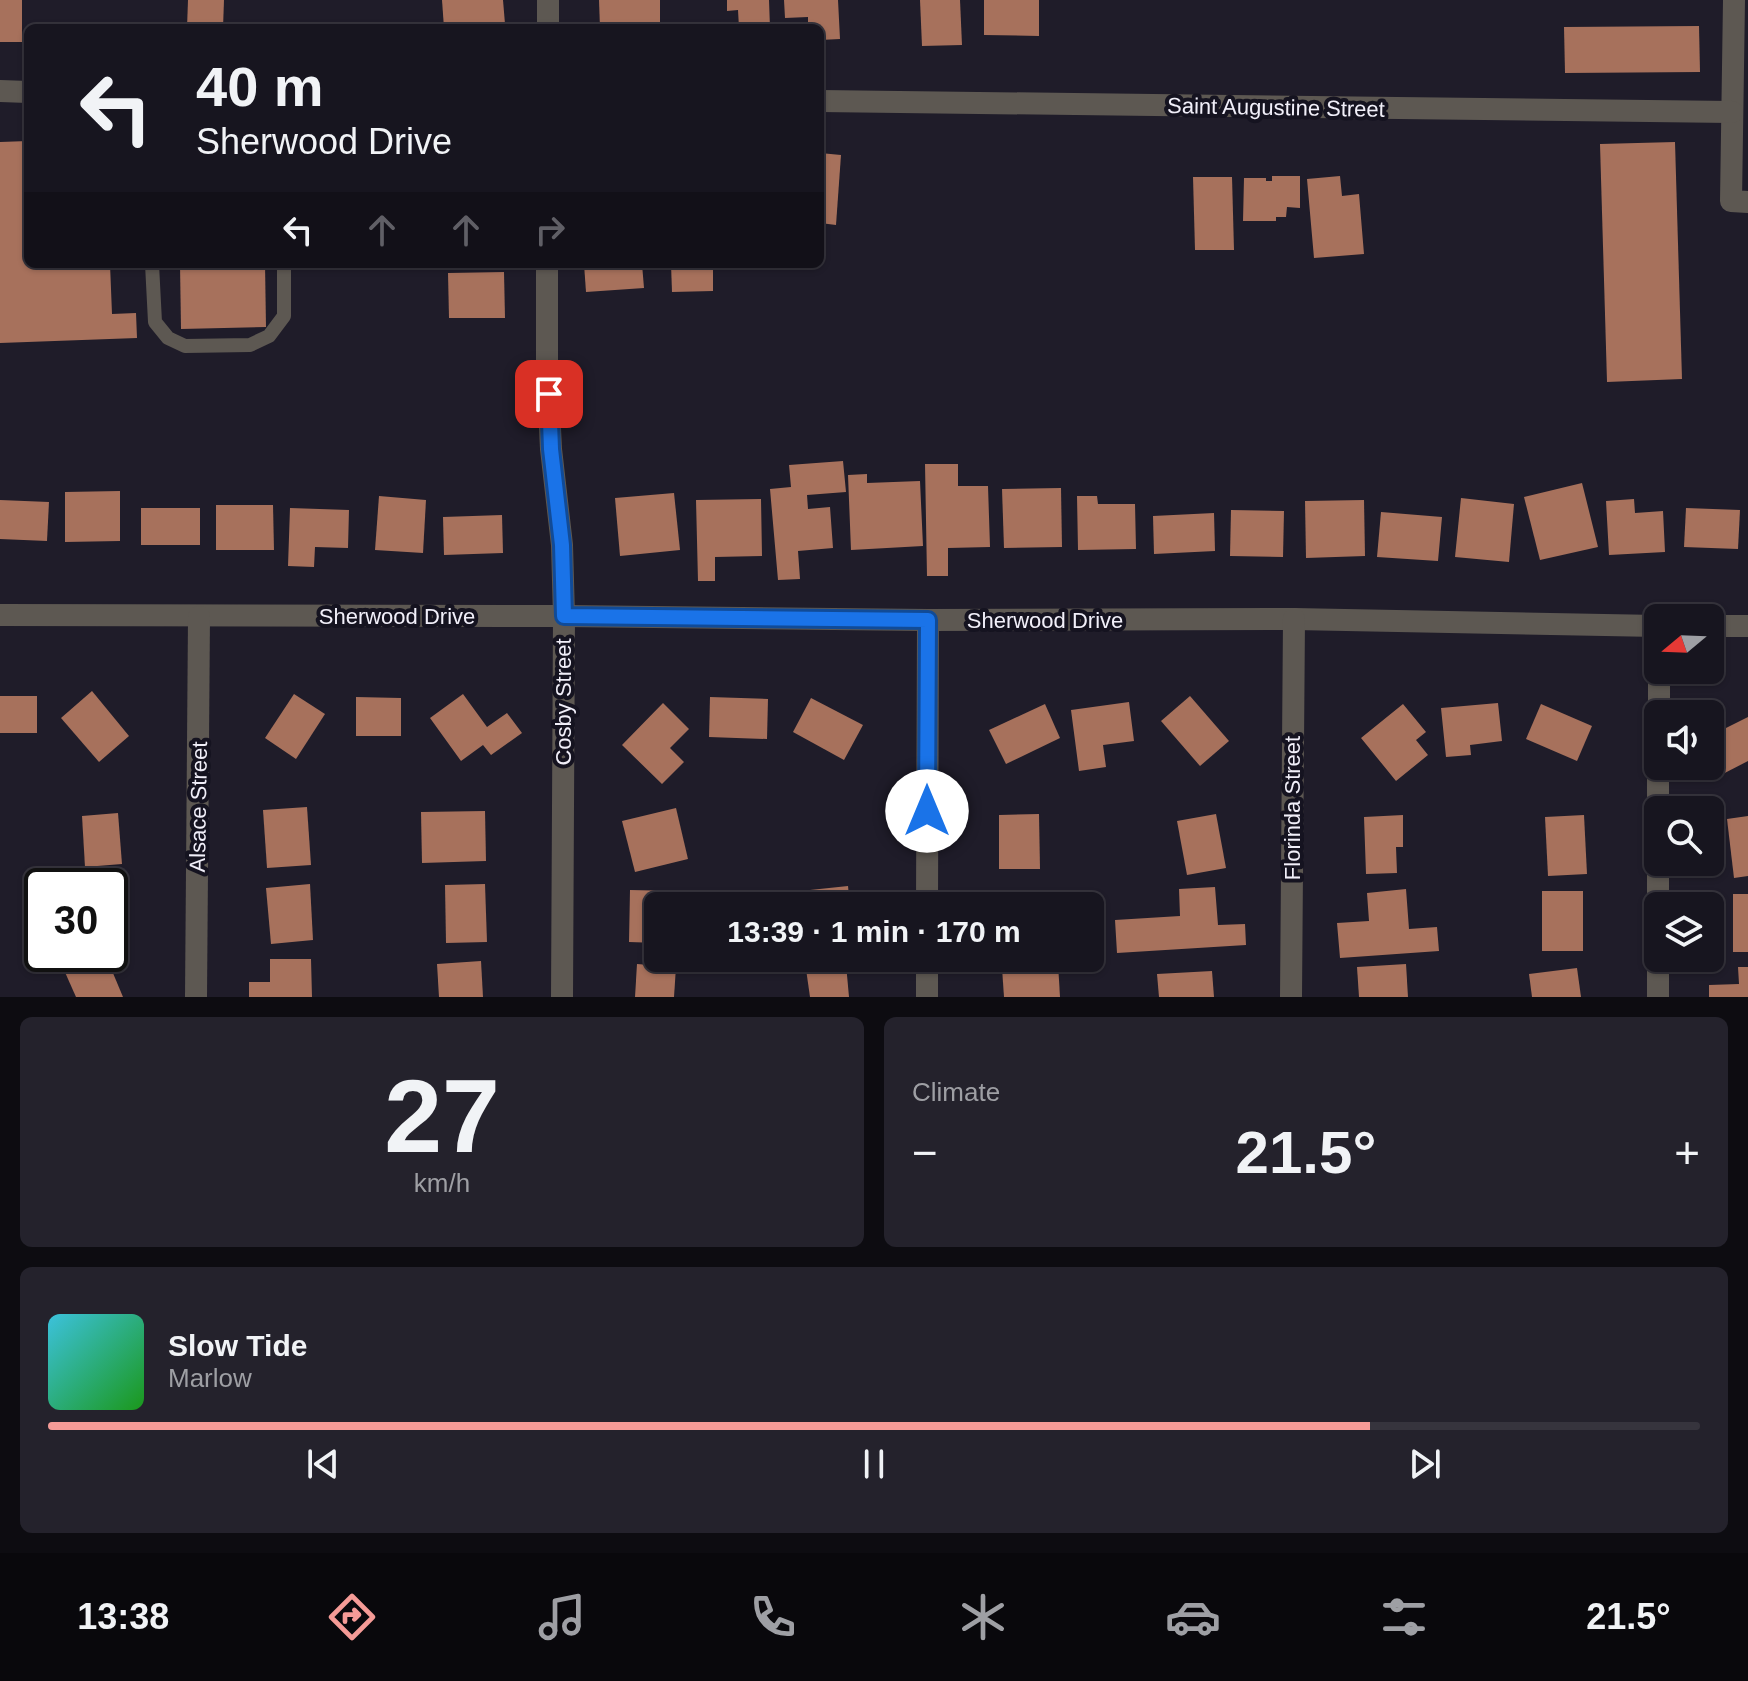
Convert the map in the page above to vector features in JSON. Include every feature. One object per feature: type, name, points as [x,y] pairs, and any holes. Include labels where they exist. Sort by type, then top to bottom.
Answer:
[{"type":"street","points":[[548,0],[548,24]]},
{"type":"street","points":[[1734,0],[1732,112],[1739,202]]},
{"type":"street","points":[[0,91],[24,92]]},
{"type":"street","name":"Saint Augustine Street","points":[[824,101],[1732,112]]},
{"type":"street","name":"Cosby Street","points":[[547,268],[551,449],[562,545],[564,616],[562,997]]},
{"type":"street","name":"Sherwood Drive","points":[[0,615],[1294,619],[1644,626]]},
{"type":"street","name":"Alsace Street","points":[[196,997],[199,617]]},
{"type":"street","name":"Florinda Street","points":[[1291,997],[1294,619]]},
{"type":"street","points":[[927,892],[928,620]]},
{"type":"street","points":[[1724,626],[1748,626]]},
{"type":"street","points":[[1658,876],[1658,997]]},
{"type":"street","points":[[927,972],[927,997]]},
{"type":"lane","points":[[152,268],[155,322],[168,338],[185,346],[250,345],[269,336],[284,316],[284,268]]},
{"type":"building","points":[[0,0],[22,0],[22,42],[0,42]]},
{"type":"building","points":[[188,0],[224,0],[223,24],[187,24]]},
{"type":"building","points":[[442,0],[503,0],[505,24],[444,24]]},
{"type":"building","points":[[599,0],[660,0],[660,24],[600,24]]},
{"type":"building","points":[[727,0],[769,0],[770,24],[739,24],[738,10],[727,11]]},
{"type":"building","points":[[784,0],[838,0],[840,39],[824,40],[824,24],[808,24],[808,17],[785,18]]},
{"type":"building","points":[[920,0],[960,0],[962,45],[922,46]]},
{"type":"building","points":[[984,0],[1039,0],[1039,36],[984,35]]},
{"type":"building","points":[[1699,26],[1700,72],[1565,73],[1564,27]]},
{"type":"building","points":[[24,141],[24,268],[110,268],[112,314],[136,313],[137,338],[0,343],[0,142]]},
{"type":"building","points":[[1675,142],[1682,379],[1607,382],[1600,144]]},
{"type":"building","points":[[824,153],[841,155],[836,225],[824,224]]},
{"type":"building","points":[[1272,176],[1300,176],[1300,208],[1287,207],[1286,217],[1276,217],[1276,221],[1243,221],[1244,178],[1272,181]]},
{"type":"building","points":[[1340,176],[1342,196],[1359,194],[1364,254],[1314,258],[1307,179]]},
{"type":"building","points":[[1193,177],[1232,177],[1234,250],[1195,250]]},
{"type":"building","points":[[180,268],[265,268],[266,327],[181,329]]},
{"type":"building","points":[[584,268],[642,268],[644,288],[586,292]]},
{"type":"building","points":[[671,268],[713,268],[713,291],[672,292]]},
{"type":"building","points":[[504,272],[505,318],[449,318],[448,273]]},
{"type":"building","points":[[843,461],[846,492],[807,495],[808,509],[830,507],[833,548],[798,551],[800,579],[778,580],[770,489],[791,487],[789,465]]},
{"type":"building","points":[[925,464],[958,464],[958,486],[988,486],[990,547],[948,548],[948,576],[927,576]]},
{"type":"building","points":[[867,474],[867,483],[920,481],[923,546],[851,550],[848,475]]},
{"type":"building","points":[[1582,483],[1598,547],[1540,560],[1524,497]]},
{"type":"building","points":[[1061,488],[1062,547],[1004,548],[1002,489]]},
{"type":"building","points":[[120,491],[120,541],[65,542],[65,492]]},
{"type":"building","points":[[674,493],[680,550],[620,556],[615,498]]},
{"type":"building","points":[[379,496],[426,500],[423,553],[375,550]]},
{"type":"building","points":[[1077,496],[1097,496],[1098,504],[1135,504],[1136,549],[1078,550]]},
{"type":"building","points":[[1461,498],[1514,504],[1509,562],[1455,557]]},
{"type":"building","points":[[761,499],[762,556],[715,557],[715,581],[698,581],[696,500]]},
{"type":"building","points":[[1634,499],[1635,513],[1663,511],[1665,552],[1609,555],[1606,501]]},
{"type":"building","points":[[0,500],[49,502],[47,541],[0,539]]},
{"type":"building","points":[[1364,500],[1365,556],[1306,558],[1305,501]]},
{"type":"building","points":[[216,505],[273,505],[274,550],[216,550]]},
{"type":"building","points":[[141,508],[200,508],[200,545],[141,545]]},
{"type":"building","points":[[290,508],[349,510],[348,548],[315,547],[314,567],[288,566]]},
{"type":"building","points":[[1686,508],[1740,510],[1738,549],[1684,547]]},
{"type":"building","points":[[1231,510],[1284,511],[1283,557],[1230,556]]},
{"type":"building","points":[[1381,512],[1442,517],[1438,561],[1377,557]]},
{"type":"building","points":[[1214,513],[1215,551],[1154,554],[1153,516]]},
{"type":"building","points":[[502,515],[503,553],[444,555],[443,517]]},
{"type":"building","points":[[92,691],[129,736],[99,762],[61,718]]},
{"type":"building","points":[[294,694],[325,714],[296,759],[265,738]]},
{"type":"building","points":[[463,694],[487,727],[507,713],[522,733],[491,755],[483,745],[461,761],[430,718]]},
{"type":"building","points":[[0,696],[37,696],[37,733],[0,733]]},
{"type":"building","points":[[1190,696],[1229,741],[1200,766],[1161,721]]},
{"type":"building","points":[[356,697],[401,698],[401,736],[356,736]]},
{"type":"building","points":[[710,697],[768,699],[767,739],[709,737]]},
{"type":"building","points":[[811,698],[863,725],[844,760],[793,732]]},
{"type":"building","points":[[1129,702],[1134,741],[1103,745],[1106,767],[1079,771],[1071,710]]},
{"type":"building","points":[[663,703],[689,729],[670,748],[684,762],[662,784],[622,745]]},
{"type":"building","points":[[1498,703],[1502,741],[1470,745],[1471,755],[1446,757],[1441,708]]},
{"type":"building","points":[[1045,704],[1060,738],[1006,764],[989,730]]},
{"type":"building","points":[[1403,704],[1426,732],[1416,740],[1428,755],[1396,781],[1361,738]]},
{"type":"building","points":[[1541,704],[1592,726],[1577,761],[1526,739]]},
{"type":"building","points":[[1748,717],[1748,761],[1724,773],[1724,729]]},
{"type":"building","points":[[307,807],[311,865],[267,868],[263,810]]},
{"type":"building","points":[[676,808],[688,859],[635,872],[622,821]]},
{"type":"building","points":[[485,811],[486,861],[422,863],[421,812]]},
{"type":"building","points":[[118,813],[122,864],[85,867],[82,816]]},
{"type":"building","points":[[1039,814],[1040,869],[999,869],[999,815]]},
{"type":"building","points":[[1216,814],[1226,868],[1187,875],[1177,821]]},
{"type":"building","points":[[1403,815],[1403,847],[1396,847],[1397,873],[1366,874],[1364,817]]},
{"type":"building","points":[[1584,815],[1587,874],[1548,876],[1545,817]]},
{"type":"building","points":[[1748,816],[1748,876],[1734,878],[1727,819]]},
{"type":"building","points":[[310,884],[313,940],[271,944],[266,888]]},
{"type":"building","points":[[485,884],[487,942],[446,943],[445,885]]},
{"type":"building","points":[[848,886],[849,892],[810,892]]},
{"type":"building","points":[[1215,887],[1218,925],[1245,924],[1246,945],[1117,953],[1115,920],[1180,916],[1179,889]]},
{"type":"building","points":[[1406,889],[1409,929],[1437,927],[1439,951],[1340,958],[1337,923],[1369,921],[1367,893]]},
{"type":"building","points":[[630,890],[677,891],[644,892],[644,943],[629,942]]},
{"type":"building","points":[[1542,891],[1583,891],[1583,951],[1542,951]]},
{"type":"building","points":[[1733,894],[1748,894],[1748,952],[1733,952]]},
{"type":"building","points":[[270,959],[311,959],[312,997],[249,997],[249,982],[270,982]]},
{"type":"building","points":[[481,961],[483,997],[439,997],[437,964]]},
{"type":"building","points":[[637,964],[644,965],[644,972],[676,972],[674,997],[635,997]]},
{"type":"building","points":[[1406,964],[1408,997],[1359,997],[1357,967]]},
{"type":"building","points":[[1738,967],[1748,967],[1748,997],[1709,997],[1709,985],[1739,984]]},
{"type":"building","points":[[1577,968],[1581,997],[1532,997],[1529,974]]},
{"type":"building","points":[[1212,971],[1214,997],[1159,997],[1157,974]]},
{"type":"building","points":[[65,972],[113,972],[123,997],[76,997]]},
{"type":"building","points":[[806,972],[847,972],[849,997],[810,997]]},
{"type":"building","points":[[1002,972],[1059,972],[1060,997],[1004,997]]},
{"type":"route","points":[[549,394],[551,449],[562,545],[564,616],[928,620],[927,811]]}]
